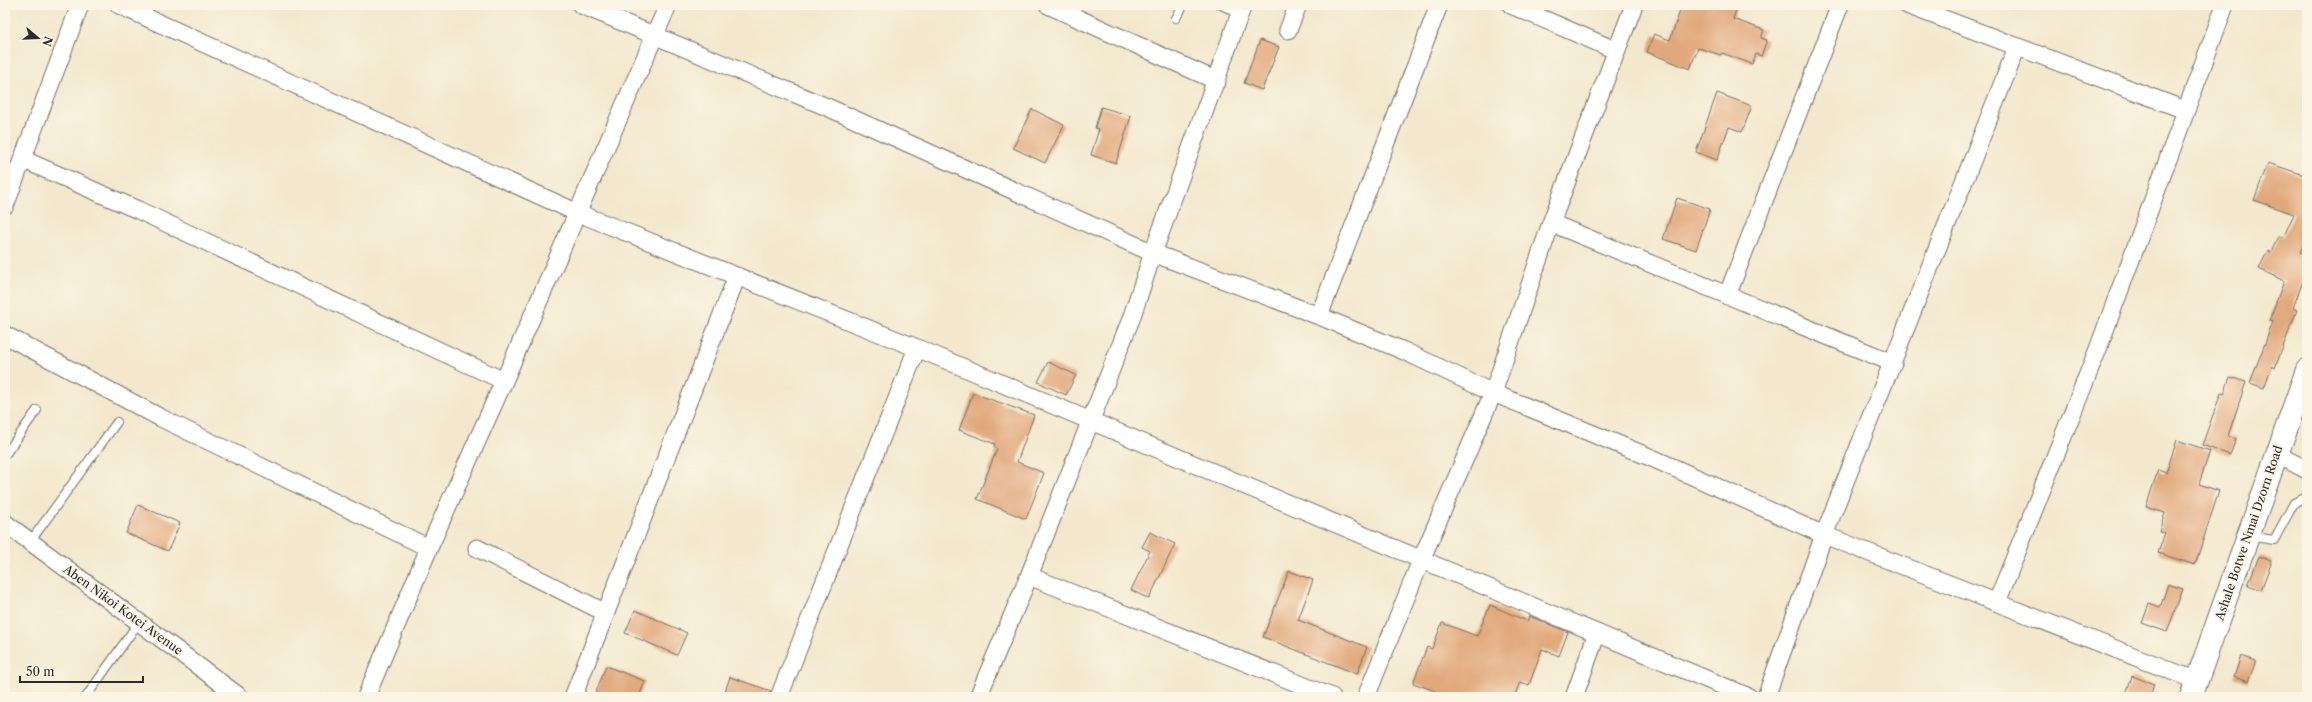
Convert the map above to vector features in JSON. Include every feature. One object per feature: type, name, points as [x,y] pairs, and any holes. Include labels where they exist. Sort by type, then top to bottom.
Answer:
[{"type":"main road","name":"Ashale Botwe Nmai Dzorn Road","points":[[2194,689],[2307,370]]},
{"type":"street","points":[[5,206],[80,5]]},
{"type":"street","points":[[119,5],[578,213],[917,348],[1092,420],[1749,697]]},
{"type":"street","points":[[581,5],[827,107],[1153,253],[1319,316],[1404,351],[1493,393],[1652,458],[1824,535],[1997,602],[2194,689]]},
{"type":"street","points":[[366,697],[429,548],[656,36],[668,5]]},
{"type":"street","points":[[1048,5],[1217,81]]},
{"type":"street","points":[[1288,30],[1298,5]]},
{"type":"street","points":[[1319,316],[1439,5]]},
{"type":"street","points":[[1511,5],[1617,51]]},
{"type":"street","points":[[1366,697],[1422,558],[1493,393],[1552,223],[1634,5]]},
{"type":"street","points":[[1727,296],[1840,5]]},
{"type":"street","points":[[1907,5],[2185,110]]},
{"type":"street","points":[[1997,602],[2098,349],[2225,5]]},
{"type":"street","points":[[978,697],[1029,576],[1131,319],[1153,253],[1217,81],[1241,9]]},
{"type":"street","points":[[1766,697],[1824,535],[2017,47]]},
{"type":"street","points":[[22,160],[145,213],[504,381]]},
{"type":"street","points":[[1552,223],[1727,296],[1893,362]]},
{"type":"street","points":[[573,697],[737,276]]},
{"type":"street","points":[[5,335],[149,412],[429,548]]},
{"type":"street","points":[[778,697],[917,348]]},
{"type":"street","points":[[2276,454],[2307,470]]},
{"type":"street","name":"Aben Nikoi Kotei Avenue","points":[[5,523],[240,697]]},
{"type":"street","points":[[477,548],[606,613]]},
{"type":"street","points":[[1029,576],[1332,697]]},
{"type":"street","points":[[1574,697],[1597,633]]},
{"type":"lane","points":[[1176,18],[1184,5]]},
{"type":"lane","points":[[1221,5],[1241,9]]},
{"type":"lane","points":[[5,455],[37,410]]},
{"type":"lane","points":[[30,542],[117,422]]},
{"type":"lane","points":[[2248,536],[2274,540],[2294,503],[2307,496]]},
{"type":"lane","points":[[86,697],[139,622]]},
{"type":"building","points":[[1682,5],[1738,5],[1733,19],[1764,30],[1761,38],[1767,40],[1761,56],[1756,54],[1752,64],[1722,53],[1721,55],[1698,48],[1690,69],[1647,52],[1654,34],[1670,40]]},
{"type":"building","points":[[1260,40],[1279,47],[1262,90],[1244,83]]},
{"type":"building","points":[[1717,93],[1752,106],[1742,132],[1729,127],[1717,160],[1696,152]]},
{"type":"building","points":[[1101,107],[1131,116],[1116,163],[1091,155],[1099,129],[1095,128]]},
{"type":"building","points":[[1032,109],[1064,125],[1045,163],[1013,148]]},
{"type":"building","points":[[2268,163],[2307,176],[2307,237],[2300,252],[2307,255],[2307,270],[2293,308],[2297,310],[2275,368],[2272,366],[2264,388],[2250,383],[2273,322],[2269,321],[2284,281],[2259,269],[2268,250],[2271,252],[2279,236],[2283,238],[2294,214],[2254,200]]},
{"type":"building","points":[[1677,198],[1710,209],[1696,250],[1663,239]]},
{"type":"building","points":[[1048,362],[1076,375],[1066,395],[1038,382]]},
{"type":"building","points":[[2230,377],[2246,382],[2228,436],[2236,439],[2230,455],[2202,445],[2221,393],[2224,394]]},
{"type":"building","points":[[973,393],[1034,415],[1017,462],[1044,473],[1026,519],[977,499],[997,449],[994,447],[995,444],[959,430]]},
{"type":"building","points":[[2177,440],[2210,451],[2199,484],[2219,491],[2195,565],[2158,553],[2165,533],[2159,531],[2165,513],[2146,507],[2158,470],[2166,473]]},
{"type":"building","points":[[138,505],[180,523],[168,551],[126,533]]},
{"type":"building","points":[[1150,532],[1175,544],[1149,599],[1131,590],[1150,551],[1142,547]]},
{"type":"building","points":[[2259,556],[2272,561],[2261,590],[2248,585]]},
{"type":"building","points":[[1289,571],[1313,580],[1298,620],[1367,647],[1357,674],[1263,637]]},
{"type":"building","points":[[2168,584],[2183,589],[2167,632],[2142,623],[2149,604],[2160,608]]},
{"type":"building","points":[[1490,605],[1527,621],[1529,616],[1568,632],[1559,656],[1542,649],[1529,685],[1520,682],[1514,697],[1452,697],[1413,683],[1427,647],[1432,649],[1442,623],[1477,636]]},
{"type":"building","points":[[635,610],[687,633],[677,655],[625,633]]},
{"type":"building","points":[[2241,656],[2256,661],[2248,682],[2234,677]]},
{"type":"building","points":[[606,666],[645,681],[639,697],[594,697]]},
{"type":"building","points":[[2132,676],[2154,684],[2150,697],[2125,697]]},
{"type":"building","points":[[730,677],[771,691],[769,697],[723,697]]}]
